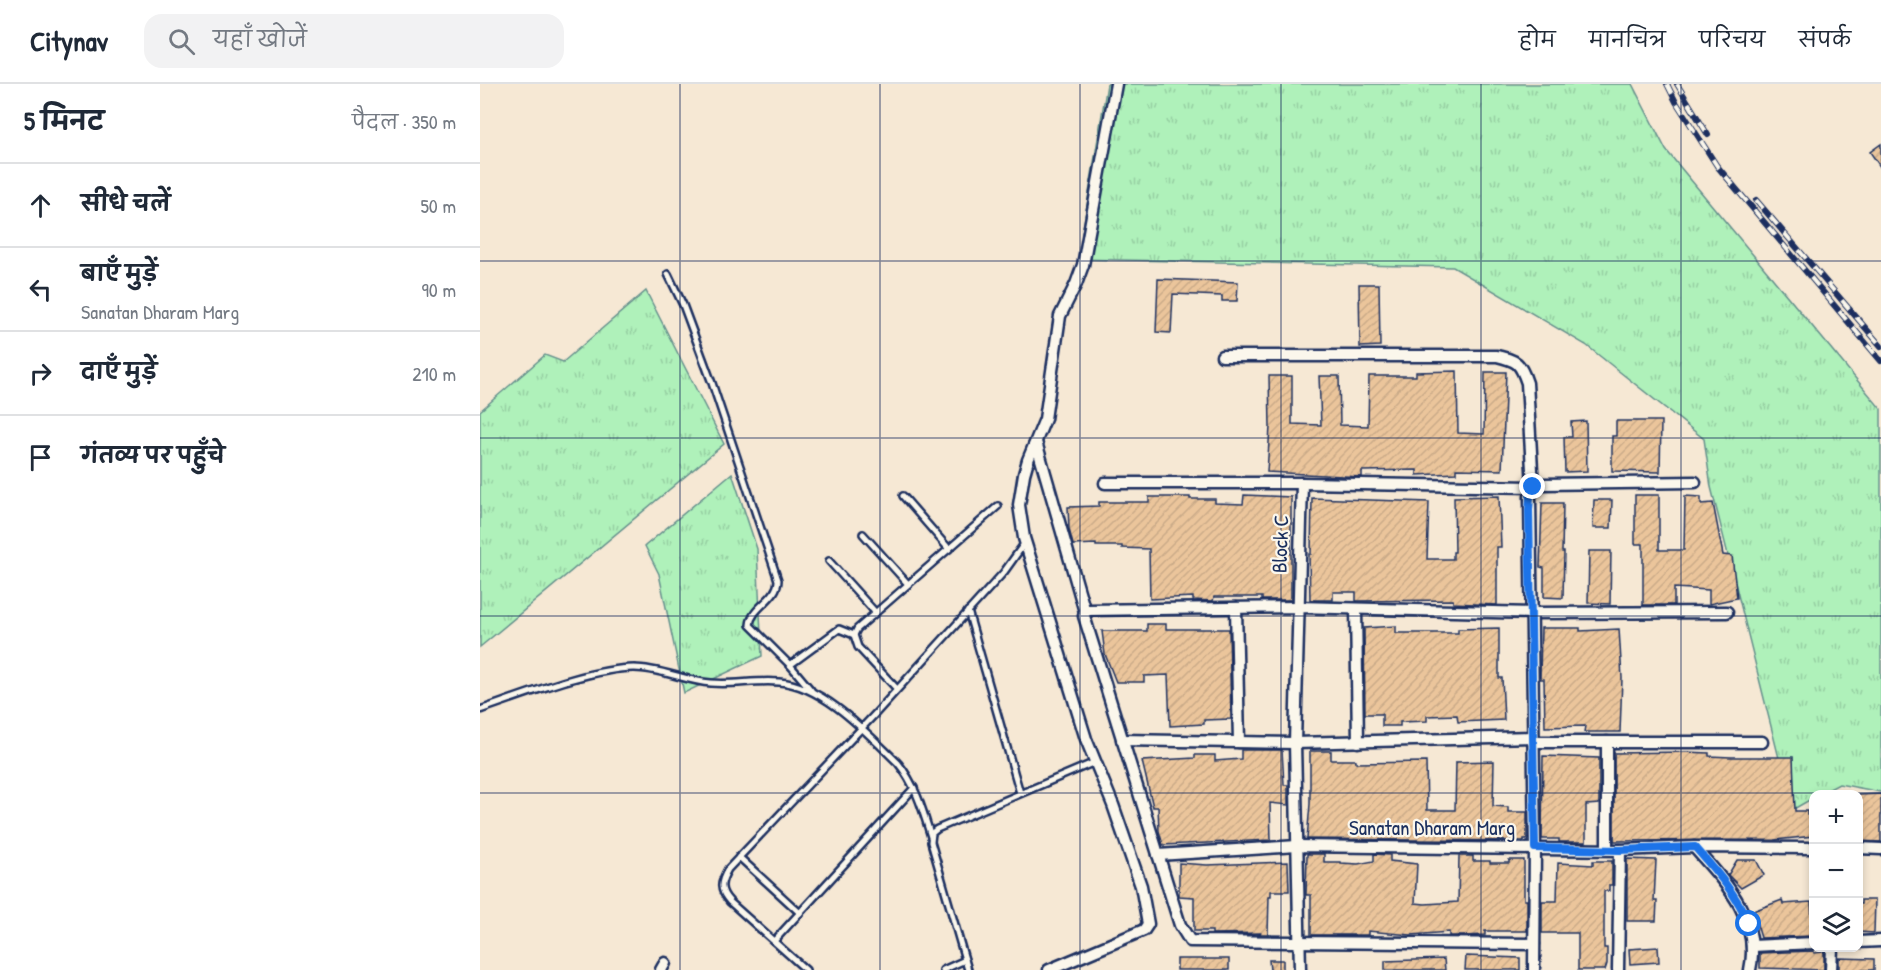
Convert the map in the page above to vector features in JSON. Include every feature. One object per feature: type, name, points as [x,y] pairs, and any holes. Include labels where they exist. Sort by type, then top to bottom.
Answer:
[{"type":"street","points":[[1049,970],[1144,930],[1148,924],[1138,876],[1095,762],[1025,543],[1019,516],[1020,491],[1028,460],[1046,419],[1060,316],[1077,284],[1083,265],[1116,84]]},
{"type":"street","points":[[1222,356],[1497,356],[1515,361],[1522,368],[1527,383],[1533,487],[1529,510],[1535,848],[1534,970]]},
{"type":"street","points":[[1036,442],[1085,612],[1084,616],[1122,740],[1180,925],[1190,941],[1534,944]]},
{"type":"street","points":[[1105,483],[1302,483],[1533,487],[1543,484],[1695,482]]},
{"type":"street","name":"Block C","points":[[1300,970],[1295,743],[1302,483]]},
{"type":"street","points":[[1085,612],[1298,607],[1532,613],[1727,612]]},
{"type":"street","points":[[1236,608],[1239,742]]},
{"type":"street","points":[[1356,609],[1358,742]]},
{"type":"street","points":[[1122,740],[1295,743],[1533,740],[1762,742]]},
{"type":"street","points":[[1607,742],[1607,849]]},
{"type":"street","name":"Sanatan Dharam Marg","points":[[1158,855],[1297,846],[1620,850],[1695,847],[1809,848]]},
{"type":"street","points":[[1695,847],[1742,907],[1754,946],[1750,970]]},
{"type":"street","points":[[1863,848],[1881,849]]},
{"type":"street","points":[[1618,970],[1620,850]]},
{"type":"street","points":[[1863,942],[1881,941]]},
{"type":"street","points":[[1754,946],[1809,944]]},
{"type":"street","points":[[1831,970],[1832,952]]},
{"type":"lane","points":[[668,274],[712,383],[778,580],[775,591],[751,618],[750,625],[812,691]]},
{"type":"lane","points":[[903,496],[949,549]]},
{"type":"lane","points":[[897,689],[858,647],[854,635],[857,629],[998,506]]},
{"type":"lane","points":[[863,534],[908,584]]},
{"type":"lane","points":[[806,970],[730,902],[720,887],[728,869],[861,729],[1004,572],[1025,543]]},
{"type":"lane","points":[[829,561],[876,613]]},
{"type":"lane","points":[[968,611],[1020,793]]},
{"type":"lane","points":[[790,665],[839,628],[854,635]]},
{"type":"lane","points":[[480,710],[595,674],[635,668],[711,683],[781,682],[812,691],[842,712],[898,762],[914,788],[931,837],[968,970]]},
{"type":"lane","points":[[931,837],[937,829],[1095,762]]},
{"type":"lane","points":[[774,941],[914,788]]},
{"type":"lane","points":[[739,857],[800,913]]},
{"type":"lane","points":[[943,970],[965,960]]},
{"type":"green space","points":[[1107,84],[1632,84],[1666,150],[1881,409],[1881,792],[1839,784],[1828,790],[1809,790],[1809,800],[1792,810],[1711,487],[1704,439],[1586,345],[1453,267],[1078,259]]},
{"type":"green space","points":[[646,291],[724,444],[480,647],[480,411],[545,355],[563,362]]},
{"type":"green space","points":[[732,473],[757,549],[762,656],[684,693],[659,574],[645,546]]},
{"type":"building","points":[[1881,144],[1881,168],[1870,152]]},
{"type":"building","points":[[1158,279],[1238,282],[1237,301],[1222,301],[1222,296],[1173,294],[1171,333],[1156,332]]},
{"type":"building","points":[[1359,284],[1379,284],[1380,346],[1360,347]]},
{"type":"building","points":[[1457,371],[1458,433],[1484,434],[1485,372],[1506,372],[1502,470],[1456,469],[1456,473],[1417,475],[1417,470],[1362,471],[1362,477],[1267,472],[1270,427],[1269,376],[1292,376],[1292,424],[1321,425],[1319,376],[1339,376],[1340,425],[1368,426],[1369,376],[1416,376],[1416,372]]},
{"type":"building","points":[[1586,421],[1587,471],[1565,472],[1564,437],[1572,437],[1571,422]]},
{"type":"building","points":[[1616,421],[1661,421],[1660,472],[1612,471],[1612,436],[1616,436]]},
{"type":"building","points":[[1244,495],[1291,497],[1291,600],[1262,600],[1262,597],[1214,597],[1213,601],[1193,600],[1193,597],[1150,599],[1149,549],[1096,546],[1096,544],[1073,545],[1069,529],[1068,507],[1099,506],[1099,502],[1149,502],[1149,497],[1190,497],[1190,499],[1215,499],[1215,503],[1243,504]]},
{"type":"building","points":[[1635,495],[1659,495],[1659,550],[1684,550],[1685,496],[1701,497],[1701,504],[1713,503],[1723,555],[1732,556],[1737,598],[1709,604],[1709,590],[1674,588],[1674,605],[1643,605],[1643,544],[1635,544]]},
{"type":"building","points":[[1499,496],[1501,547],[1497,547],[1497,605],[1453,603],[1453,600],[1356,601],[1356,592],[1333,592],[1333,600],[1310,600],[1309,554],[1311,554],[1312,498],[1429,502],[1427,559],[1453,559],[1453,552],[1455,552],[1454,497]]},
{"type":"building","points":[[1594,500],[1612,500],[1611,528],[1593,528]]},
{"type":"building","points":[[1542,503],[1563,503],[1563,598],[1544,597],[1544,568],[1540,567]]},
{"type":"building","points":[[1589,551],[1611,551],[1610,604],[1588,603]]},
{"type":"building","points":[[1147,624],[1166,624],[1166,629],[1229,629],[1231,719],[1204,720],[1204,724],[1170,726],[1168,675],[1144,676],[1144,682],[1116,682],[1105,654],[1102,631],[1147,631]]},
{"type":"building","points":[[1396,626],[1396,633],[1458,633],[1458,629],[1499,628],[1499,678],[1502,678],[1504,720],[1458,722],[1457,715],[1427,716],[1427,721],[1400,722],[1400,726],[1382,726],[1382,714],[1365,714],[1364,628]]},
{"type":"building","points":[[1541,628],[1580,628],[1580,631],[1619,629],[1622,678],[1620,732],[1584,732],[1585,726],[1545,727],[1544,679],[1540,679]]},
{"type":"building","points":[[1241,750],[1282,750],[1284,785],[1288,785],[1288,805],[1270,803],[1271,840],[1163,845],[1159,831],[1158,807],[1153,807],[1142,761],[1195,758],[1195,755],[1215,755],[1215,761],[1241,759]]},
{"type":"building","points":[[1310,751],[1331,751],[1331,760],[1356,760],[1356,763],[1426,762],[1427,810],[1455,810],[1456,762],[1494,761],[1493,806],[1508,807],[1508,812],[1527,812],[1527,839],[1524,841],[1307,839],[1310,804]]},
{"type":"building","points":[[1686,752],[1709,753],[1709,756],[1793,757],[1795,811],[1807,811],[1809,836],[1774,840],[1614,841],[1614,753]]},
{"type":"building","points":[[1543,756],[1599,758],[1599,804],[1586,805],[1586,842],[1559,842],[1559,839],[1542,839]]},
{"type":"building","points":[[1881,794],[1881,842],[1863,841],[1863,795]]},
{"type":"building","points":[[1307,854],[1324,854],[1324,862],[1358,864],[1374,861],[1374,854],[1390,855],[1390,861],[1417,864],[1415,903],[1425,904],[1458,902],[1459,856],[1473,856],[1473,861],[1490,861],[1490,863],[1524,860],[1527,931],[1485,931],[1485,935],[1464,936],[1449,936],[1449,932],[1411,935],[1368,931],[1368,935],[1311,935],[1311,895],[1306,895]]},
{"type":"building","points":[[1627,859],[1656,860],[1654,901],[1657,901],[1656,921],[1627,921]]},
{"type":"building","points":[[1737,860],[1756,860],[1764,875],[1741,888],[1728,875]]},
{"type":"building","points":[[1593,861],[1612,861],[1612,885],[1609,885],[1609,891],[1604,891],[1604,948],[1607,948],[1607,964],[1605,970],[1578,970],[1578,933],[1542,933],[1542,901],[1557,901],[1558,863],[1593,865]]},
{"type":"building","points":[[1288,862],[1289,891],[1271,891],[1271,896],[1269,896],[1268,934],[1212,934],[1212,931],[1194,931],[1194,897],[1179,896],[1179,863],[1207,865]]},
{"type":"building","points":[[1782,900],[1783,904],[1809,902],[1809,936],[1761,938],[1753,911]]},
{"type":"building","points":[[1863,900],[1875,900],[1874,933],[1863,932]]},
{"type":"building","points":[[1658,947],[1659,962],[1630,964],[1629,949]]},
{"type":"building","points":[[1824,952],[1824,970],[1760,968],[1760,953]]},
{"type":"building","points":[[1466,956],[1520,958],[1520,970],[1465,970]]},
{"type":"building","points":[[1839,958],[1874,959],[1874,970],[1839,970]]},
{"type":"building","points":[[1177,959],[1229,959],[1229,970],[1177,970]]},
{"type":"building","points":[[1444,959],[1445,970],[1385,970],[1385,961]]},
{"type":"building","points":[[1269,960],[1283,960],[1283,970],[1270,970]]},
{"type":"railway","points":[[1667,84],[1717,166],[1881,361]]},
{"type":"railway","points":[[1677,84],[1708,135]]},
{"type":"railway","points":[[1756,200],[1881,346]]},
{"type":"route","points":[[1533,487],[1529,510],[1535,848],[1620,850],[1695,847],[1742,907],[1749,924]]}]
